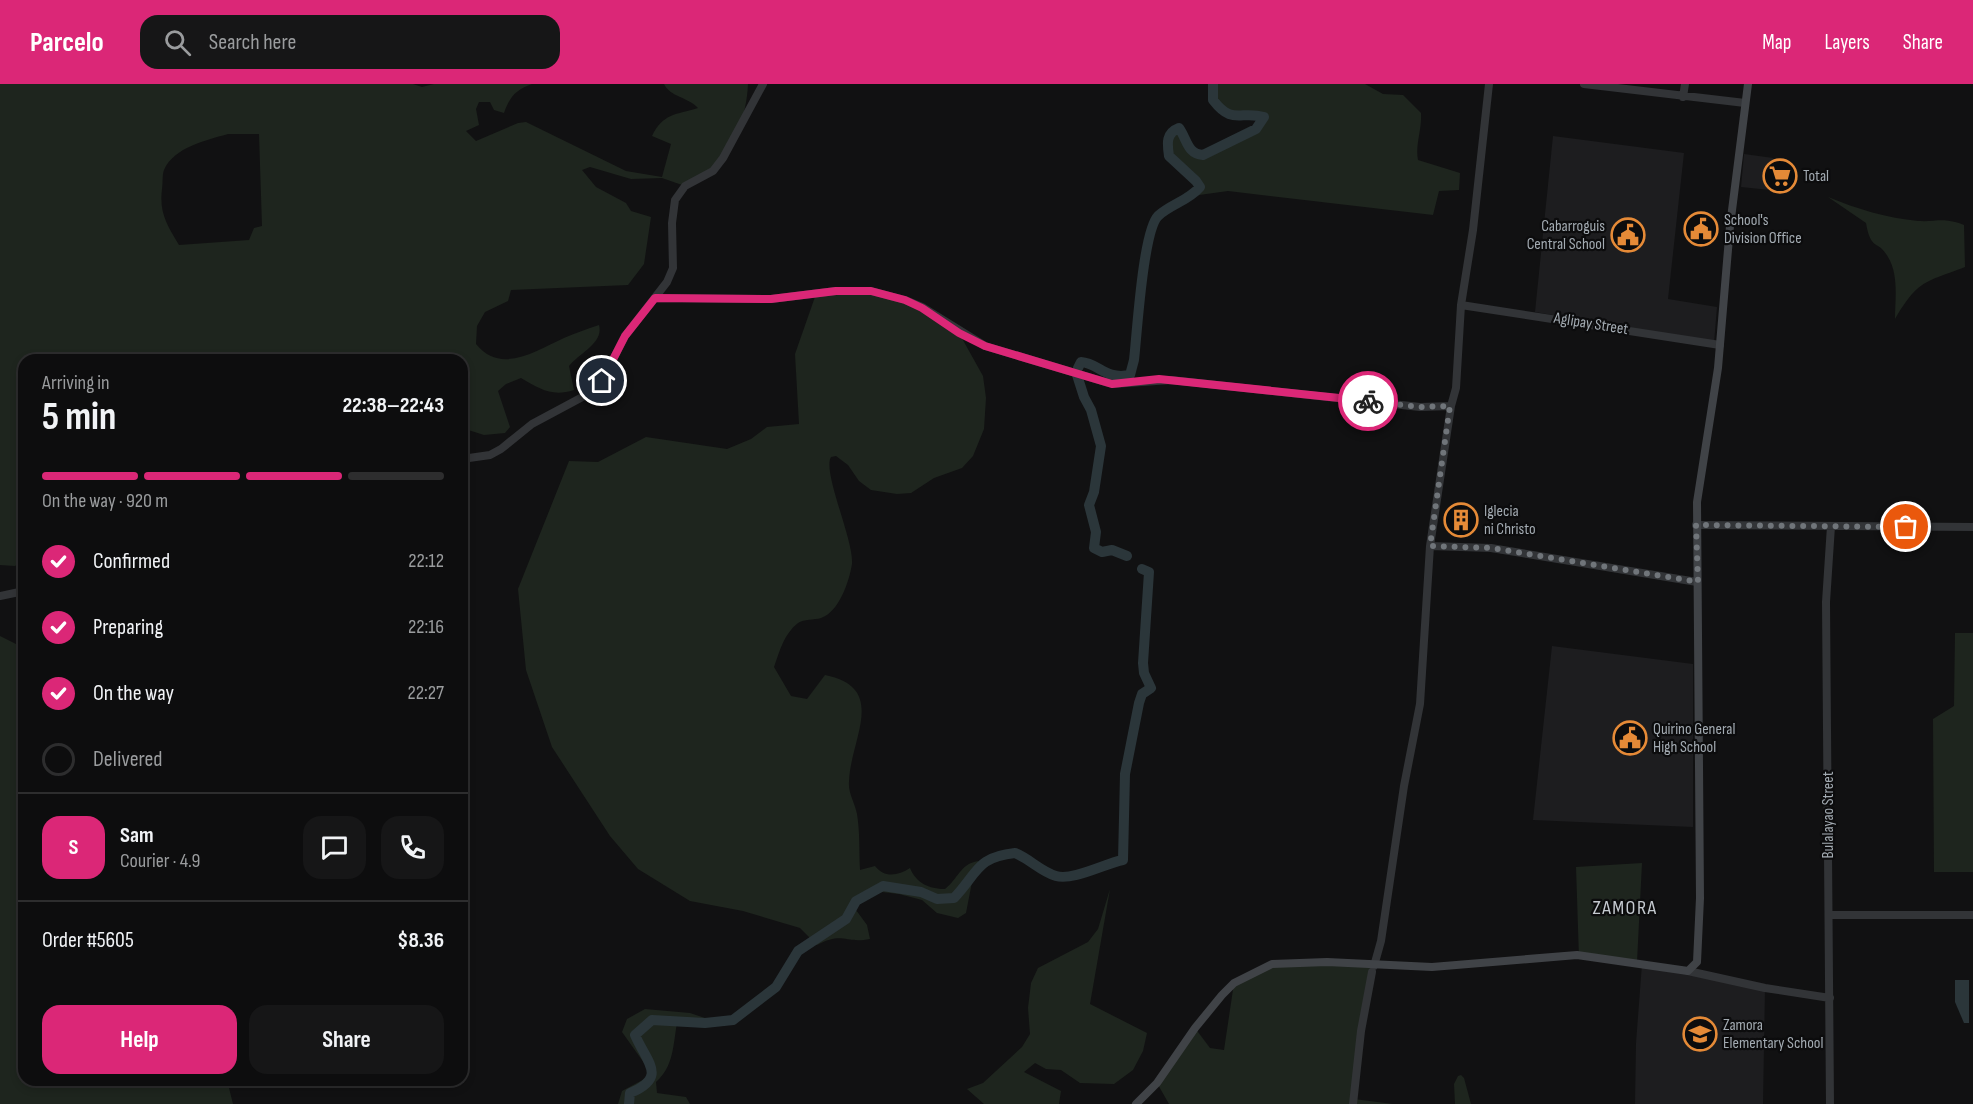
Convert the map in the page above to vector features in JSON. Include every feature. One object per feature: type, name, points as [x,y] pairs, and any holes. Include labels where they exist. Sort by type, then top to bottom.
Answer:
[{"type":"main road","points":[[1136,1104],[1157,1083],[1195,1028],[1234,983],[1272,964],[1327,962],[1373,969],[1464,965],[1577,955],[1688,971],[1697,962],[1700,898],[1697,502],[1720,345],[1730,226],[1748,84]]},
{"type":"street","points":[[468,458],[495,452],[532,424],[588,394],[602,381],[625,336],[655,298],[673,268],[672,223],[675,200],[685,186],[713,171],[723,158],[763,84]]},
{"type":"street","points":[[1353,1104],[1361,1030],[1381,941],[1404,786],[1420,704],[1430,546],[1450,406],[1456,382],[1461,305],[1473,230],[1489,84]]},
{"type":"street","points":[[1584,84],[1683,98],[1745,103]]},
{"type":"street","points":[[1683,98],[1685,84]]},
{"type":"street","points":[[655,298],[771,299],[836,291],[871,291],[905,300],[922,308],[959,333],[985,346],[1112,384],[1159,379],[1420,407],[1450,406]]},
{"type":"street","name":"Aglipay Street","points":[[1461,305],[1720,345]]},
{"type":"street","points":[[1696,525],[1973,526]]},
{"type":"street","name":"Bulalayao Street","points":[[1830,1104],[1826,602],[1832,526]]},
{"type":"street","points":[[1430,546],[1491,548],[1698,582]]},
{"type":"street","points":[[0,596],[18,592]]},
{"type":"street","points":[[1829,915],[1973,915]]},
{"type":"street","points":[[1688,971],[1765,988],[1830,998]]},
{"type":"shaded area","points":[[0,84],[413,84],[422,87],[434,84],[532,84],[514,94],[504,113],[494,110],[490,102],[479,102],[476,109],[479,125],[466,131],[476,141],[518,123],[526,122],[626,171],[662,177],[671,144],[652,136],[656,128],[666,119],[698,108],[670,92],[664,84],[748,84],[742,118],[728,151],[713,170],[700,179],[685,186],[662,178],[631,179],[590,167],[582,170],[596,187],[626,203],[631,211],[651,217],[644,264],[628,285],[511,290],[508,301],[485,312],[477,326],[476,344],[496,358],[518,358],[599,325],[600,331],[590,347],[569,366],[574,390],[553,392],[521,378],[506,384],[498,391],[510,427],[505,433],[484,435],[468,430],[468,354],[18,354],[18,564],[15,566],[0,565]],"holes":[[[228,134],[259,134],[262,226],[254,228],[249,240],[179,245],[163,212],[161,197],[163,174],[169,162],[183,150],[211,139]]]},
{"type":"shaded area","points":[[1213,84],[1365,84],[1383,94],[1403,95],[1421,113],[1418,160],[1460,173],[1459,190],[1439,191],[1433,215],[1228,191],[1192,196],[1199,187],[1196,181],[1169,156],[1168,143],[1172,133],[1179,128],[1190,149],[1203,155],[1256,129],[1264,117],[1227,114],[1213,100]]},
{"type":"shaded area","points":[[1553,136],[1684,153],[1668,299],[1717,307],[1714,343],[1535,312]]},
{"type":"shaded area","points":[[1744,154],[1773,158],[1770,190],[1741,187]]},
{"type":"shaded area","points":[[1828,197],[1895,218],[1918,221],[1945,220],[1964,225],[1965,267],[1931,280],[1917,289],[1895,319],[1895,280],[1888,257],[1870,238],[1866,223]]},
{"type":"shaded area","points":[[852,290],[905,300],[959,333],[983,376],[986,398],[984,429],[973,456],[962,468],[934,478],[911,493],[897,494],[871,490],[859,481],[848,465],[836,456],[831,457],[829,465],[831,477],[851,553],[852,564],[848,579],[842,596],[833,610],[821,618],[806,620],[793,627],[783,643],[774,667],[791,696],[807,699],[825,675],[844,682],[856,691],[861,703],[861,717],[849,786],[858,821],[860,870],[875,866],[891,874],[901,873],[910,868],[916,878],[924,884],[945,889],[967,865],[978,861],[982,871],[972,882],[966,913],[958,918],[937,913],[922,900],[882,892],[863,897],[856,910],[867,925],[870,939],[839,938],[817,945],[800,928],[743,911],[690,901],[638,869],[610,836],[552,747],[526,670],[518,589],[569,461],[598,462],[646,437],[727,449],[751,439],[767,427],[799,424],[795,354],[816,294]]},
{"type":"shaded area","points":[[1955,633],[1973,633],[1973,872],[1934,872],[1933,719],[1954,706]]},
{"type":"shaded area","points":[[0,636],[18,645],[18,1086],[228,1086],[233,1104],[0,1104]]},
{"type":"shaded area","name":"Quirino General High School","points":[[1552,646],[1693,664],[1693,827],[1533,820]]},
{"type":"shaded area","points":[[1642,863],[1637,962],[1579,958],[1576,867]]},
{"type":"shaded area","points":[[1110,889],[1090,1004],[1147,1033],[1143,1051],[1133,1070],[1114,1084],[1080,1083],[1061,1070],[1046,1069],[1035,1063],[1024,1072],[1061,1091],[1059,1104],[984,1104],[967,1089],[983,1083],[1022,1047],[1030,1034],[1028,1008],[1031,983],[1038,968],[1088,942],[1098,929]]},
{"type":"shaded area","points":[[1272,964],[1374,966],[1354,1099],[1393,1104],[1169,1104],[1157,1083],[1195,1028],[1210,1048],[1224,1050],[1234,983]]},
{"type":"shaded area","name":"Zamora Elementary School","points":[[1642,964],[1765,988],[1763,1104],[1635,1104],[1636,1043]]},
{"type":"shaded area","points":[[1955,980],[1969,980],[1969,1023],[1964,1023],[1955,1002]]},
{"type":"shaded area","points":[[645,1009],[690,1013],[711,1020],[677,1023],[670,1062],[656,1082],[657,1093],[686,1097],[690,1104],[618,1104],[622,1091],[650,1076],[649,1070],[622,1032],[627,1019]]},
{"type":"shaded area","points":[[1461,1075],[1464,1078],[1471,1104],[1455,1104],[1454,1084]]},
{"type":"waterway","points":[[1078,368],[1081,362],[1114,375],[1130,375],[1134,360],[1148,241],[1153,225],[1158,216],[1200,187],[1169,156],[1168,143],[1172,133],[1179,128],[1190,149],[1203,155],[1256,129],[1264,117],[1237,116],[1226,113],[1213,100],[1213,84]]},
{"type":"waterway","points":[[1077,375],[1091,410],[1101,446],[1094,492],[1089,505],[1096,532],[1094,548],[1102,552],[1112,550],[1127,556]]},
{"type":"waterway","points":[[629,1104],[630,1093],[642,1087],[651,1075],[649,1061],[635,1035],[652,1020],[705,1023],[733,1020],[776,987],[798,951],[846,919],[856,901],[883,886],[921,892],[937,899],[954,898],[985,862],[1002,855],[1015,853],[1050,874],[1063,877],[1123,860],[1125,774],[1139,703],[1142,694],[1151,688],[1144,673],[1143,663],[1149,572],[1142,569]]},
{"type":"way so far","points":[[1368,401],[1420,407],[1450,406],[1448,434],[1430,546],[1491,548],[1698,582],[1696,525],[1906,527]]},
{"type":"place","name":"Total","points":[[1780,176]]},
{"type":"place","name":"School's Division Office","points":[[1701,229]]},
{"type":"place","name":"Cabarroguis Central School","points":[[1628,235]]},
{"type":"place","name":"Iglecia ni Christo","points":[[1461,520]]},
{"type":"place","name":"Quirino General High School","points":[[1630,738]]},
{"type":"place","name":"Zamora Elementary School","points":[[1700,1034]]},
{"type":"district","name":"ZAMORA","points":[[1625,908]]},
{"type":"route","points":[[602,381],[625,336],[655,298],[771,299],[852,290],[889,294],[922,308],[959,333],[985,346],[1112,384],[1121,385],[1159,379],[1368,401]]}]
